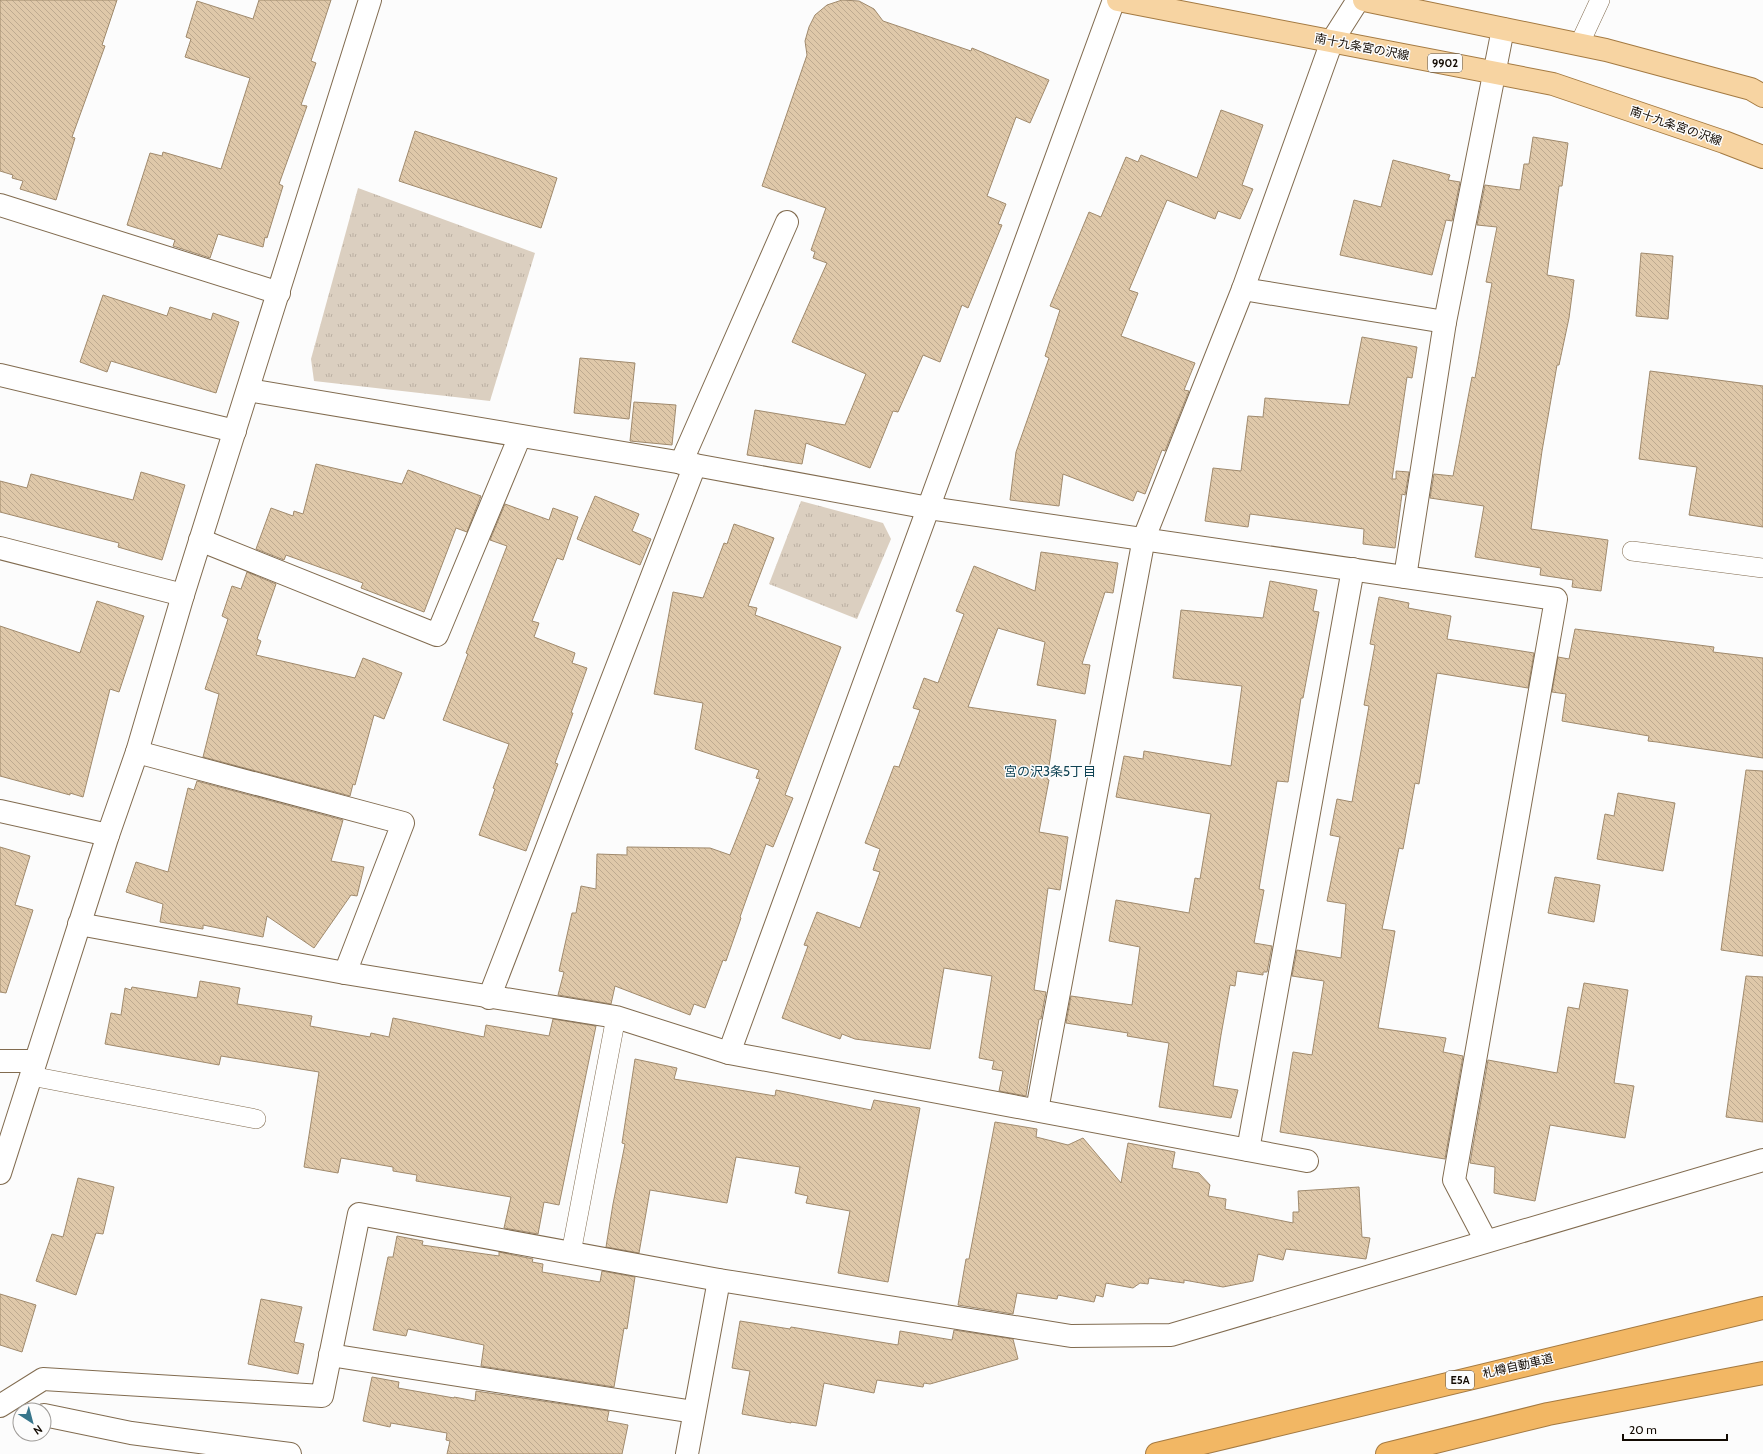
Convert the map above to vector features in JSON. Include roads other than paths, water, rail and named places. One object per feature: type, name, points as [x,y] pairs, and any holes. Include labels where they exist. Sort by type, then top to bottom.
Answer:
[{"type":"highway","name":"札樽自動車道","points":[[1158,1454],[1763,1308]]},
{"type":"highway","points":[[1387,1454],[1548,1414],[1763,1373]]},
{"type":"main road","name":"南十九条宮の沢線","points":[[1118,0],[1553,84],[1724,142],[1763,157]]},
{"type":"main road","points":[[1364,0],[1606,50],[1751,89],[1763,96]]},
{"type":"street","points":[[0,1173],[79,924],[137,752],[200,540],[370,0]]},
{"type":"street","points":[[729,1053],[1114,0]]},
{"type":"street","points":[[1037,1110],[1144,538],[1243,289],[1332,41],[1358,0]]},
{"type":"street","points":[[1405,577],[1445,322],[1503,29]]},
{"type":"street","points":[[0,205],[279,293]]},
{"type":"street","points":[[489,998],[688,464],[787,222]]},
{"type":"street","points":[[1243,289],[1445,322]]},
{"type":"street","points":[[0,375],[235,431]]},
{"type":"street","points":[[248,390],[688,464],[929,508],[1556,599],[1454,1180],[1486,1242]]},
{"type":"street","points":[[200,540],[437,635],[520,436]]},
{"type":"street","points":[[0,548],[183,595]]},
{"type":"street","points":[[1248,1150],[1353,569]]},
{"type":"street","points":[[137,752],[403,823],[345,973]]},
{"type":"street","points":[[0,811],[108,835]]},
{"type":"street","points":[[79,924],[489,998],[616,1017],[729,1053],[1306,1161]]},
{"type":"street","points":[[0,1061],[33,1068]]},
{"type":"street","points":[[0,1406],[43,1379],[322,1396],[359,1214],[719,1280],[1071,1336],[1171,1335],[1763,1160]]},
{"type":"street","points":[[686,1454],[719,1280]]},
{"type":"street","points":[[330,1355],[694,1412]]},
{"type":"street","points":[[0,1406],[12,1409]]},
{"type":"street","points":[[52,1418],[131,1433],[290,1454]]},
{"type":"lane","points":[[1579,45],[1600,0]]},
{"type":"lane","points":[[1632,551],[1763,568]]},
{"type":"lane","points":[[571,1253],[616,1017]]},
{"type":"lane","points":[[33,1068],[256,1118]]},
{"type":"district","name":"宮の沢3条5丁目","points":[[1050,771]]}]
